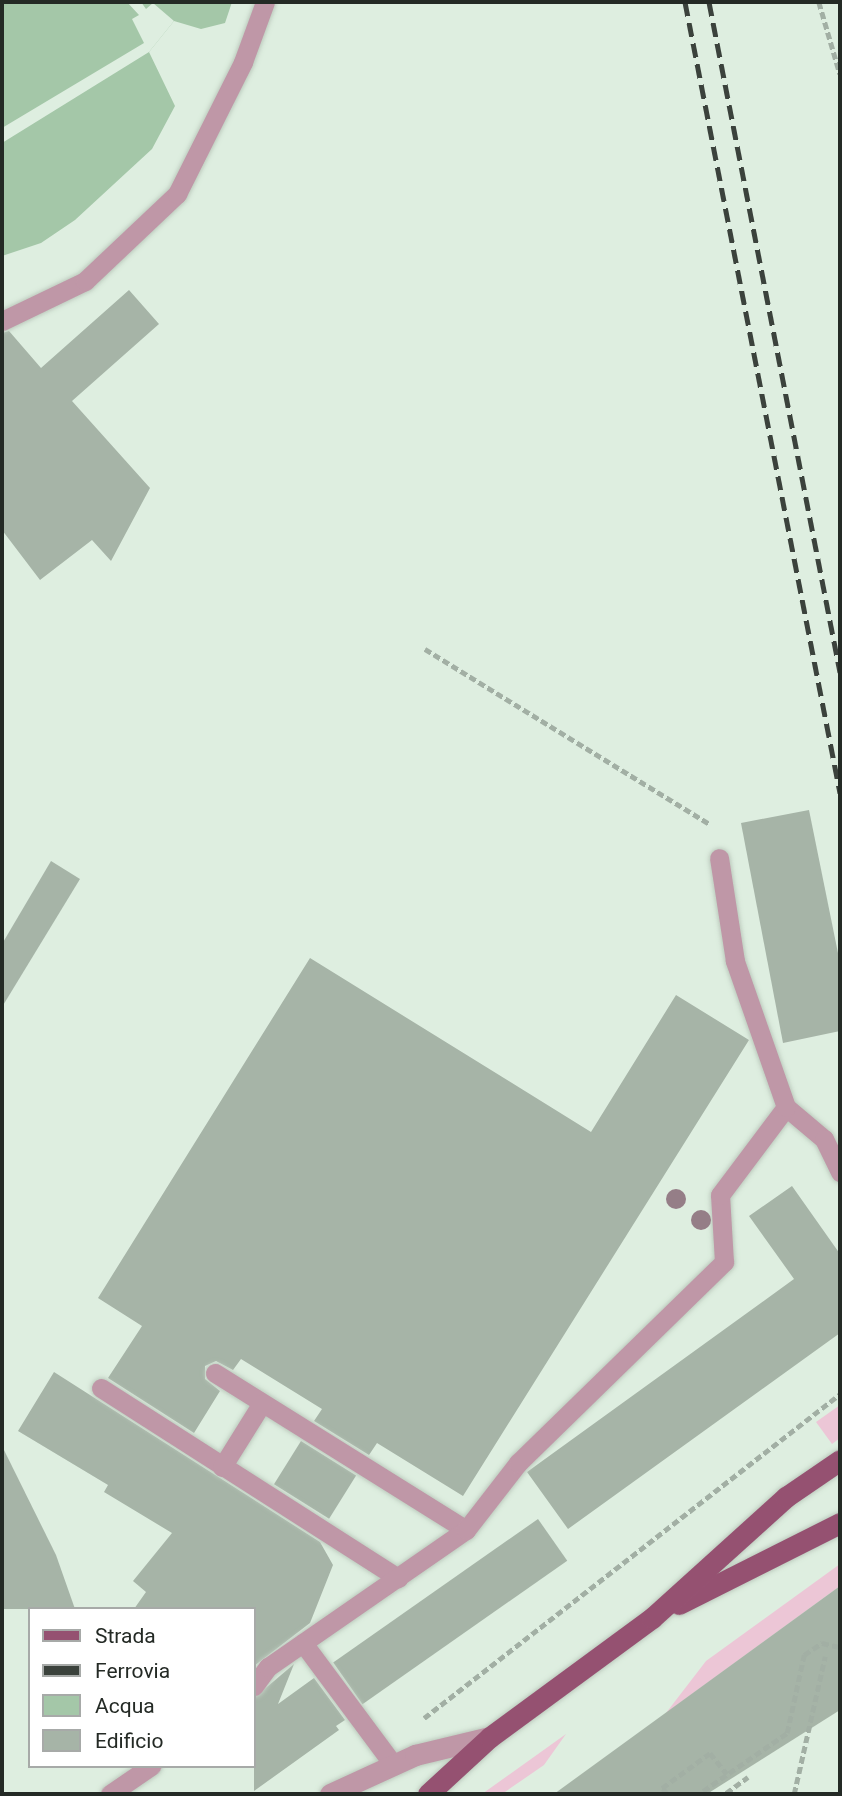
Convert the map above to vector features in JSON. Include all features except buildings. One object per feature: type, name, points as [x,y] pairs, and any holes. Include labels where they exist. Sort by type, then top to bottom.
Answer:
[{"type":"main road","points":[[428,1794],[490,1737],[652,1618],[786,1497],[840,1460]]},
{"type":"main road","points":[[652,1618],[840,1523]]},
{"type":"street","points":[[330,1794],[393,1764],[490,1737]]},
{"type":"lane","points":[[4,318],[85,281],[177,194],[243,62],[265,2]]},
{"type":"lane","points":[[719,858],[735,961],[786,1107],[824,1139],[840,1172]]},
{"type":"lane","points":[[256,1683],[268,1667],[466,1530],[518,1464],[724,1262],[719,1195],[786,1107]]},
{"type":"lane","points":[[215,1373],[466,1530]]},
{"type":"lane","points":[[102,1388],[398,1578]]},
{"type":"lane","points":[[222,1466],[262,1403]]},
{"type":"lane","points":[[303,1643],[393,1764]]},
{"type":"lane","points":[[110,1794],[148,1768]]},
{"type":"path","points":[[819,2],[840,74]]},
{"type":"path","points":[[425,649],[709,824]]},
{"type":"path","points":[[421,1720],[840,1395]]},
{"type":"path","points":[[703,1793],[787,1733],[804,1655],[822,1643],[840,1647]]},
{"type":"path","points":[[794,1794],[825,1656]]},
{"type":"path","points":[[667,1794],[662,1788],[710,1753],[727,1774]]},
{"type":"path","points":[[726,1793],[748,1777]]},
{"type":"shaded area","points":[[840,1405],[840,1438],[832,1444],[816,1422]]},
{"type":"shaded area","points":[[840,1564],[840,1586],[666,1713],[706,1661]]},
{"type":"shaded area","points":[[566,1734],[544,1765],[502,1794],[482,1794]]},
{"type":"water","points":[[2,2],[232,2],[225,23],[201,29],[174,21],[149,52],[175,106],[152,149],[75,220],[41,243],[2,256]]},
{"type":"pier","points":[[127,2],[141,2],[146,9],[153,3],[174,21],[149,52],[2,143],[2,128],[144,43],[132,19],[139,15]]},
{"type":"railway","points":[[685,2],[840,793]]},
{"type":"railway","points":[[709,2],[840,672]]}]
